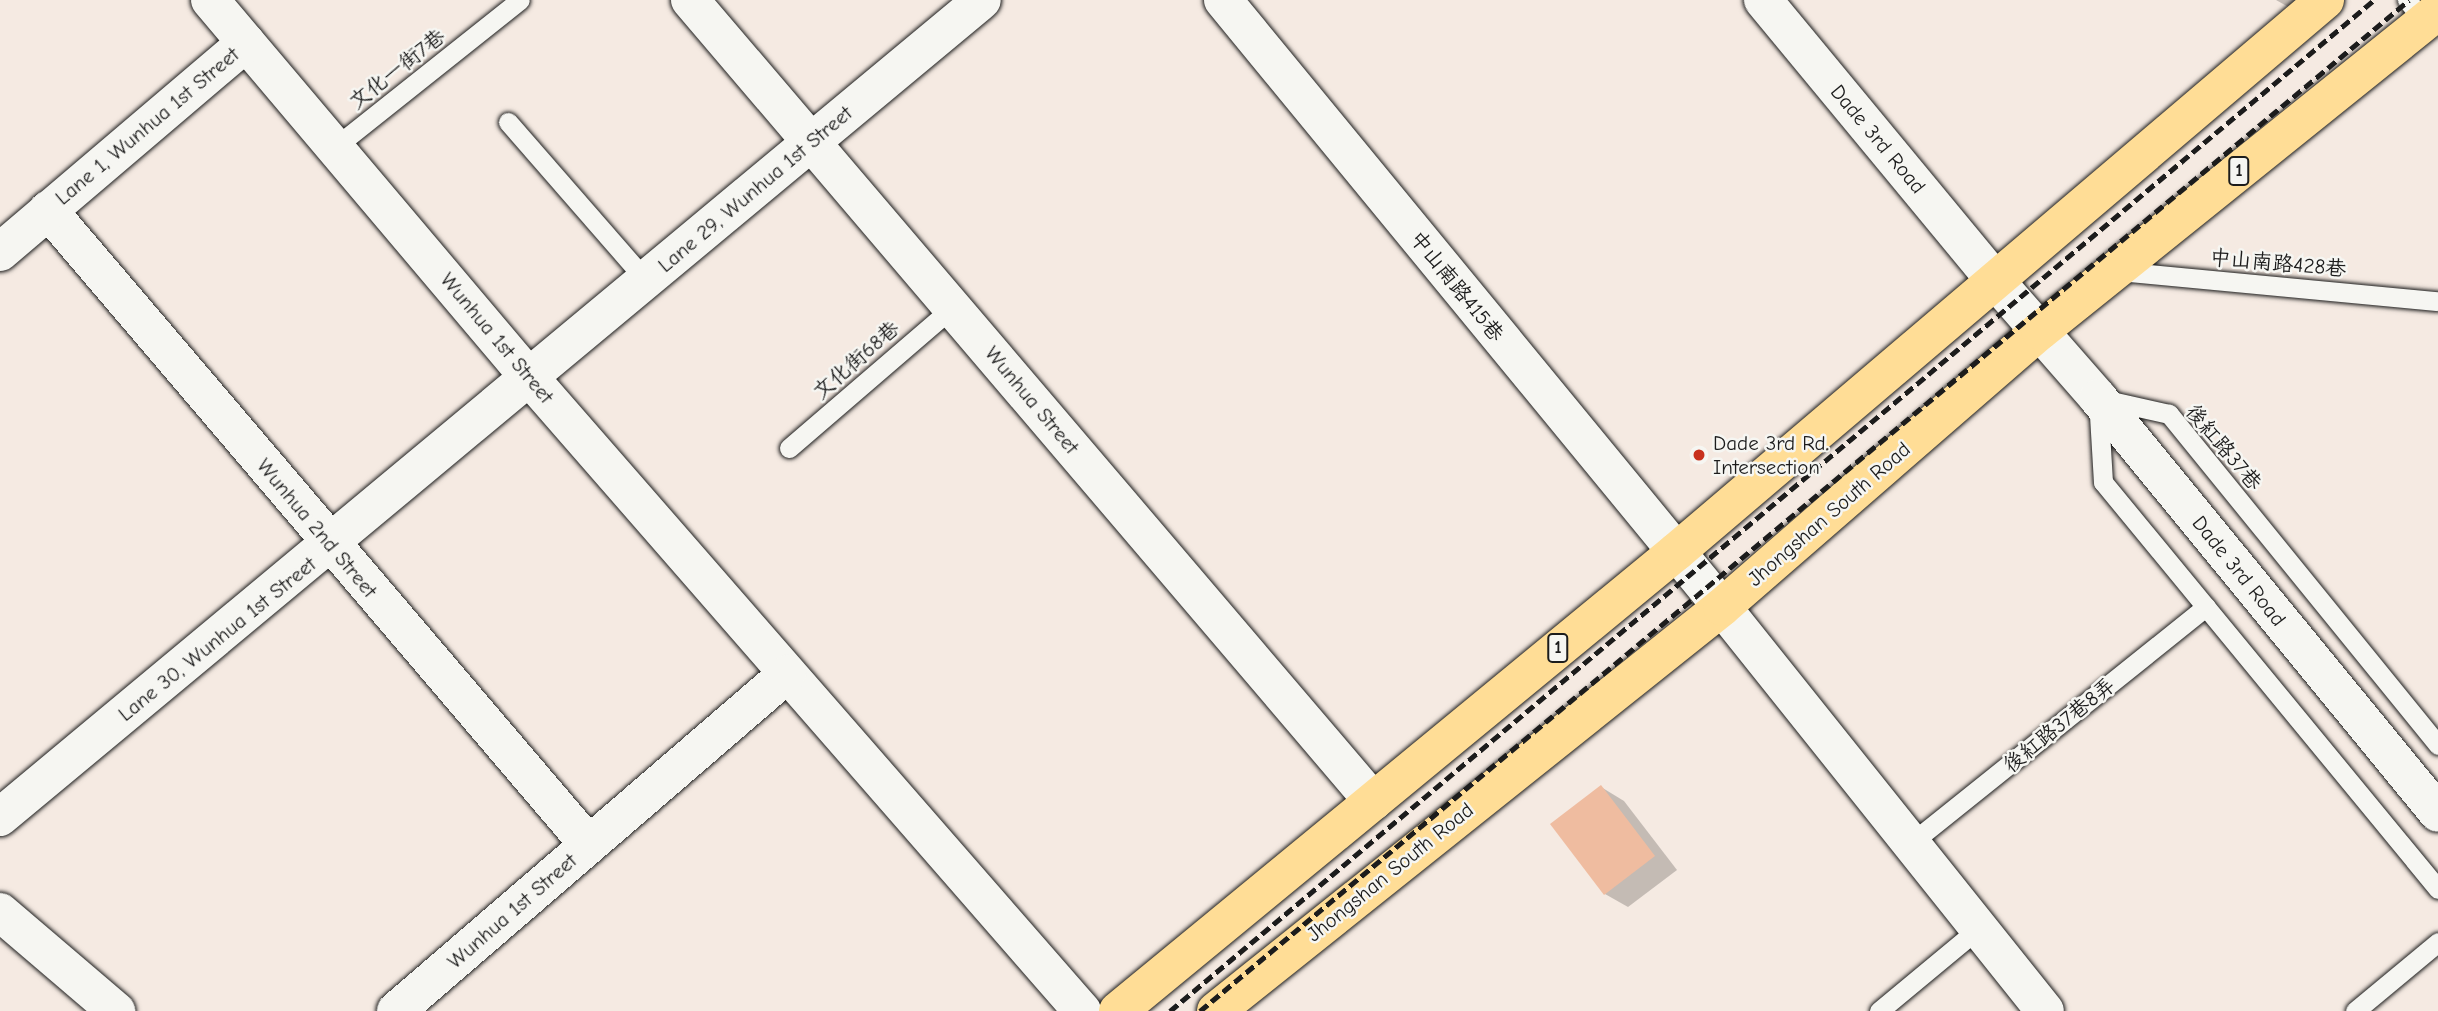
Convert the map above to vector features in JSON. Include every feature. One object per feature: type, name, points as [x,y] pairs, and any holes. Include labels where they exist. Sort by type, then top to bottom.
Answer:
[{"type":"main road","name":"1","points":[[1118,1011],[1373,801],[1684,562],[1994,279],[2325,0]]},
{"type":"main road","name":"Jhongshan South Road","points":[[1216,1011],[1722,607],[2040,331],[2423,11]]},
{"type":"street","name":"Wunhua Street","points":[[690,0],[1373,801]]},
{"type":"street","name":"Lane 29, Wunhua 1st Street","points":[[530,378],[982,0]]},
{"type":"street","name":"中山南路415巷","points":[[1223,0],[1684,562]]},
{"type":"street","name":"Dade 3rd Road","points":[[1763,0],[1994,279],[2098,398],[2438,813]]},
{"type":"street","name":"Wunhua 1st Street","points":[[222,4],[246,43],[530,378],[1082,1011]]},
{"type":"street","name":"Lane 1, Wunhua 1st Street","points":[[0,252],[246,43]]},
{"type":"street","name":"Wunhua 2nd Street","points":[[48,210],[589,845]]},
{"type":"street","name":"Lane 30, Wunhua 1st Street","points":[[0,817],[530,378]]},
{"type":"street","points":[[1684,562],[2045,1011]]},
{"type":"street","name":"Wunhua 1st Street","points":[[396,1011],[787,674]]},
{"type":"street","points":[[0,912],[116,1011]]},
{"type":"lane","name":"文化一街7巷","points":[[335,147],[520,0]]},
{"type":"lane","points":[[508,122],[646,280]]},
{"type":"lane","name":"中山南路428巷","points":[[2114,270],[2438,301]]},
{"type":"lane","name":"文化街68巷","points":[[789,448],[953,307]]},
{"type":"lane","points":[[2098,398],[2103,482],[2438,889]]},
{"type":"lane","name":"後紅路37巷","points":[[2098,398],[2169,414],[2438,745]]},
{"type":"lane","name":"後紅路37巷8弄","points":[[1911,844],[2206,607]]},
{"type":"lane","points":[[1879,1011],[1979,928]]},
{"type":"lane","points":[[2354,1011],[2438,942]]},
{"type":"building","points":[[1601,785],[1655,856],[1604,895],[1550,824]]},
{"type":"railway","points":[[1170,1011],[2374,0]]},
{"type":"railway","points":[[1200,1011],[2409,0]]},
{"type":"place","name":"Dade 3rd Rd. Intersection","points":[[1699,455]]}]
